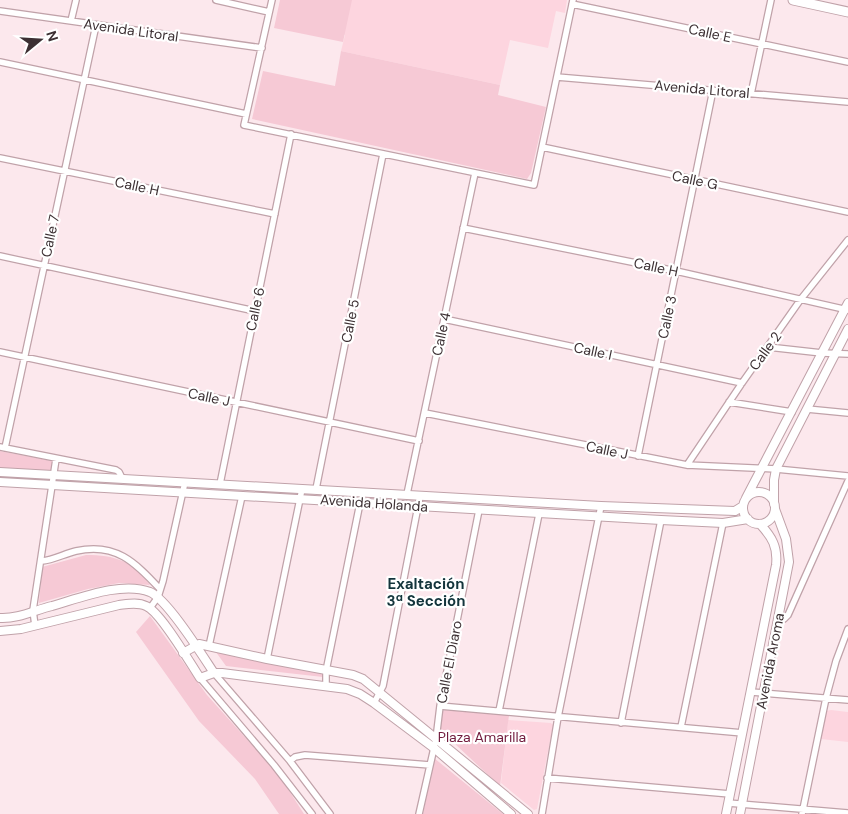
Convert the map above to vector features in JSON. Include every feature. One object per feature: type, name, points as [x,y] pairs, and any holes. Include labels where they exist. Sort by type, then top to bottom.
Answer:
[{"type":"main road","points":[[793,0],[848,12]]},
{"type":"street","points":[[71,21],[76,0]]},
{"type":"street","points":[[216,0],[269,12]]},
{"type":"street","points":[[272,0],[244,125],[534,185],[573,2]]},
{"type":"street","points":[[751,94],[771,0]]},
{"type":"street","name":"Calle E","points":[[573,2],[848,62]]},
{"type":"street","name":"Avenida Litoral","points":[[0,11],[262,48]]},
{"type":"street","name":"Calle 7","points":[[2,448],[24,357],[96,25]]},
{"type":"street","points":[[0,62],[246,114]]},
{"type":"street","name":"Avenida Litoral","points":[[557,77],[848,102]]},
{"type":"street","name":"Calle 3","points":[[638,456],[713,90]]},
{"type":"street","name":"Calle 6","points":[[220,484],[291,134]]},
{"type":"street","name":"Calle G","points":[[542,147],[848,212]]},
{"type":"street","name":"Calle 5","points":[[316,489],[383,154]]},
{"type":"street","name":"Calle H","points":[[0,158],[275,214]]},
{"type":"street","name":"Calle 4","points":[[408,494],[475,173]]},
{"type":"street","name":"Calle H","points":[[463,228],[847,308]]},
{"type":"street","name":"Calle 2","points":[[687,465],[801,299],[848,240]]},
{"type":"street","points":[[0,256],[255,311]]},
{"type":"street","points":[[745,502],[754,492],[765,493],[772,500],[775,507],[769,521],[756,524],[748,519],[745,516],[745,502],[847,308]]},
{"type":"street","name":"Calle I","points":[[444,319],[742,383]]},
{"type":"street","name":"Avenida Aroma","points":[[740,814],[789,562],[789,550],[775,507],[774,480],[776,469],[848,330]]},
{"type":"street","points":[[768,347],[848,354]]},
{"type":"street","name":"Calle J","points":[[0,352],[418,442]]},
{"type":"street","points":[[729,402],[792,412]]},
{"type":"street","points":[[807,409],[848,413]]},
{"type":"street","name":"Calle J","points":[[425,413],[687,465],[776,469],[848,476]]},
{"type":"street","points":[[2,448],[116,470],[122,478]]},
{"type":"street","points":[[35,626],[33,612],[56,459]]},
{"type":"street","name":"Avenida Holanda","points":[[0,472],[601,506],[730,511],[739,510],[745,502]]},
{"type":"street","points":[[778,620],[783,620],[788,615],[848,481]]},
{"type":"street","name":"Avenida Holanda","points":[[0,482],[300,498],[539,514],[726,523],[748,519]]},
{"type":"street","points":[[150,608],[159,593],[185,482]]},
{"type":"street","points":[[267,659],[302,489]]},
{"type":"street","points":[[209,646],[242,496]]},
{"type":"street","points":[[374,703],[381,692],[420,496]]},
{"type":"street","points":[[326,688],[326,671],[360,503]]},
{"type":"street","points":[[542,814],[558,717],[601,506]]},
{"type":"street","name":"Calle El Diaro","points":[[419,814],[436,739],[440,706],[479,510]]},
{"type":"street","points":[[681,727],[730,511]]},
{"type":"street","points":[[499,711],[539,514]]},
{"type":"street","points":[[621,723],[661,520]]},
{"type":"street","name":"Avenida Aroma","points":[[726,814],[777,558],[773,539],[760,524]]},
{"type":"street","points":[[42,561],[84,549],[98,548],[128,558],[136,564],[159,593],[214,673],[290,761],[330,814]]},
{"type":"street","points":[[0,618],[18,616],[78,598],[113,590],[139,590],[159,593]]},
{"type":"street","points":[[0,631],[35,626],[119,605],[141,604],[150,608],[158,615],[200,678],[274,765],[312,814]]},
{"type":"street","points":[[803,812],[826,698],[836,661],[848,629]]},
{"type":"street","points":[[183,652],[199,644],[358,677],[381,692],[528,814]]},
{"type":"street","points":[[200,678],[214,673],[222,673],[354,691],[374,703],[434,748],[511,814]]},
{"type":"street","points":[[751,692],[848,700]]},
{"type":"street","points":[[440,706],[743,733]]},
{"type":"street","points":[[290,761],[295,757],[305,755],[430,765]]},
{"type":"street","points":[[548,778],[730,794]]},
{"type":"street","points":[[728,803],[803,812],[848,813]]},
{"type":"shaded area","points":[[294,0],[567,0],[565,13],[556,11],[548,48],[510,40],[500,85],[341,51],[345,35]]},
{"type":"shaded area","points":[[826,711],[848,712],[848,742],[821,739]]},
{"type":"shaded area","points":[[508,720],[551,723],[553,725],[537,809],[534,810],[501,783]]},
{"type":"green space","points":[[280,0],[352,0],[343,42],[274,28]]},
{"type":"green space","points":[[341,51],[500,85],[498,95],[546,107],[531,173],[527,179],[252,119],[263,71],[335,86]]},
{"type":"green space","points":[[0,451],[52,461],[54,464],[51,472],[0,470]]},
{"type":"green space","points":[[86,555],[106,556],[122,561],[137,570],[150,585],[119,583],[88,589],[39,603],[42,567]]},
{"type":"green space","points":[[150,616],[207,695],[279,775],[304,814],[279,814],[255,779],[199,721],[136,632]]},
{"type":"green space","points":[[213,648],[323,671],[323,677],[226,666]]},
{"type":"green space","name":"Plaza Amarilla","points":[[445,710],[509,715],[500,786],[439,729],[442,712]]},
{"type":"green space","name":"Plaza Amarilla","points":[[434,758],[503,814],[423,814]]},
{"type":"district","name":"Exaltación 3ª Sección","points":[[426,592]]}]
